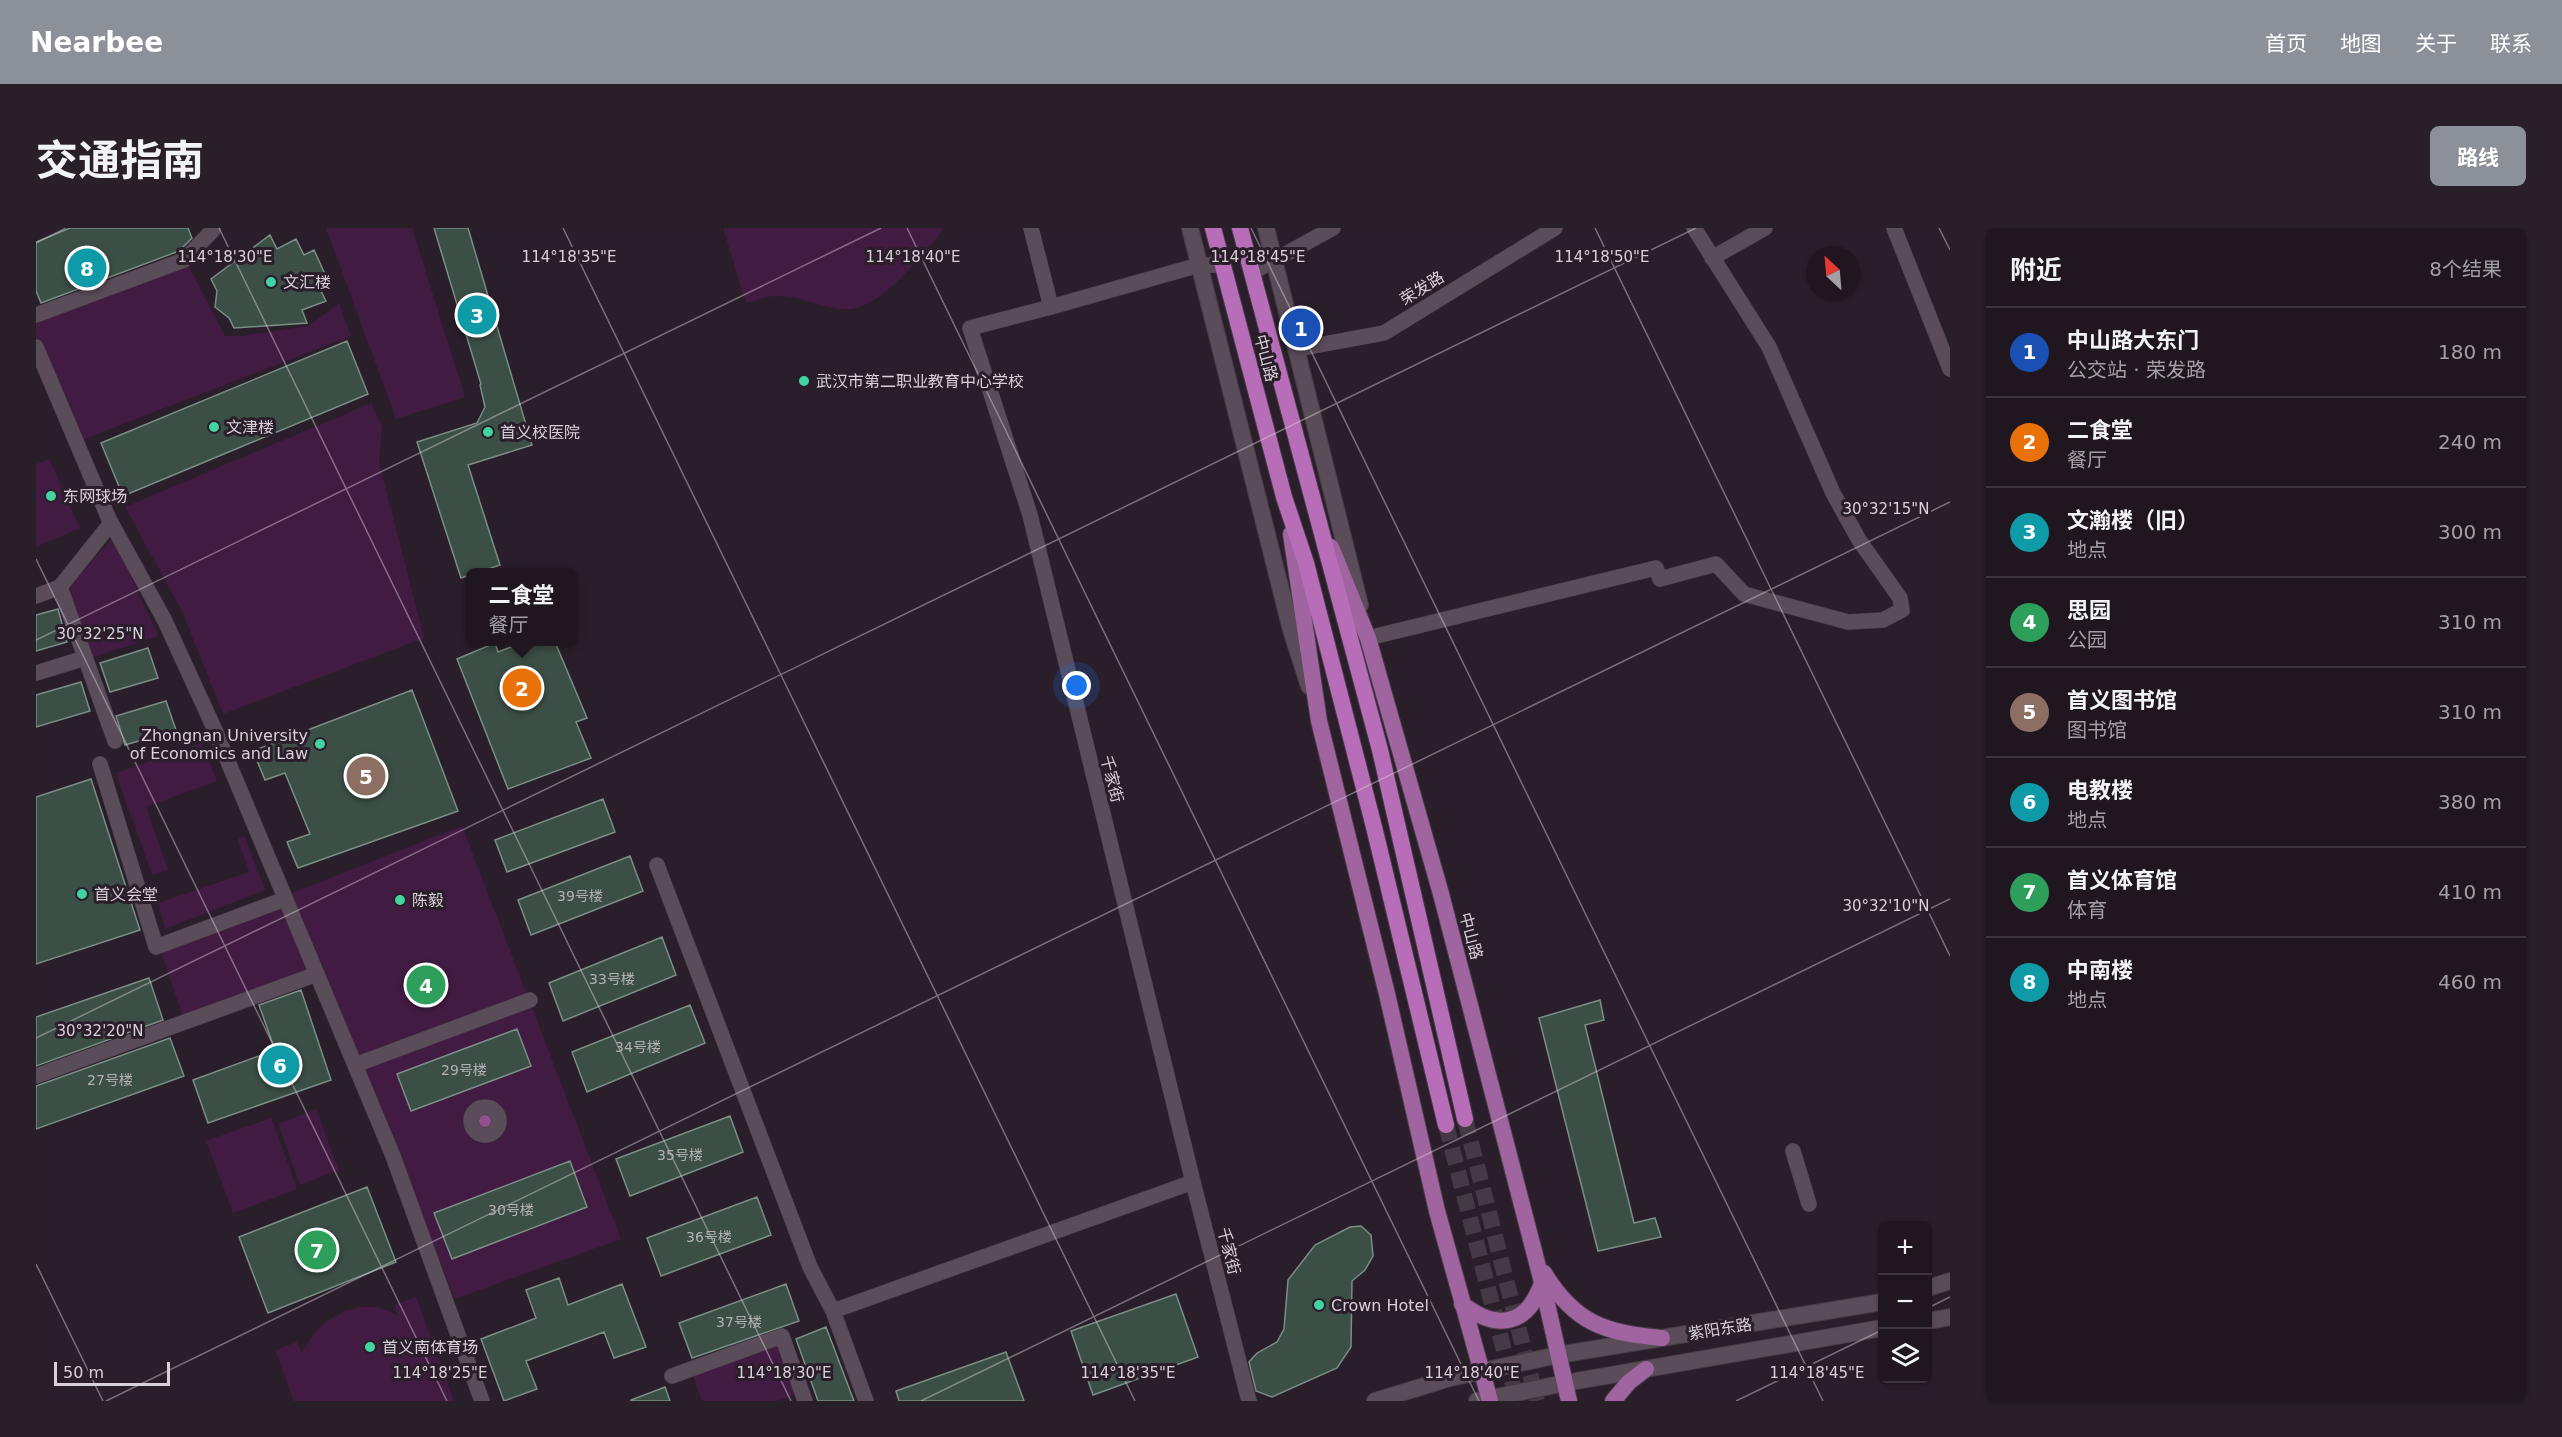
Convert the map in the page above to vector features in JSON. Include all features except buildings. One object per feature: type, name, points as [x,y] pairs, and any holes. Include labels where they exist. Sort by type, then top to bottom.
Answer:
[{"type":"highway","name":"中山路","points":[[1213,228],[1284,497],[1315,597],[1374,827],[1446,1125]]},
{"type":"highway","name":"中山路","points":[[1240,228],[1308,490],[1380,750],[1465,1119]]},
{"type":"main road","points":[[1190,228],[1291,630],[1319,721]]},
{"type":"main road","points":[[1266,228],[1298,349],[1368,638]]},
{"type":"main road","name":"中山路","points":[[1308,490],[1368,638],[1442,894],[1537,1260],[1569,1401]]},
{"type":"main road","name":"中山路","points":[[1284,497],[1319,721],[1387,994],[1437,1211],[1481,1371],[1485,1400]]},
{"type":"main road","points":[[1537,1260],[1561,1297],[1594,1324],[1624,1335],[1662,1338]]},
{"type":"main road","points":[[1932,1287],[1950,1281]]},
{"type":"main road","points":[[1462,1304],[1489,1320],[1503,1321],[1514,1318],[1526,1312],[1536,1301],[1542,1282]]},
{"type":"main road","points":[[1932,1294],[1950,1291]]},
{"type":"main road","name":"紫阳东路","points":[[1376,1401],[1481,1371],[1558,1355],[1878,1303]]},
{"type":"main road","points":[[1932,1322],[1950,1317]]},
{"type":"main road","points":[[1932,1323],[1950,1324]]},
{"type":"main road","name":"紫阳东路","points":[[1485,1400],[1565,1383],[1878,1329]]},
{"type":"main road","points":[[1613,1401],[1629,1382],[1646,1369]]},
{"type":"street","points":[[1030,228],[1050,307],[1199,265],[1223,265]]},
{"type":"street","points":[[1253,272],[1333,228]]},
{"type":"street","name":"荣发路","points":[[1298,349],[1384,333],[1555,228]]},
{"type":"street","points":[[1368,638],[1656,568],[1660,579],[1716,564],[1744,594],[1848,622],[1883,620],[1902,609],[1900,598],[1859,540],[1833,494],[1769,347],[1694,228]]},
{"type":"street","points":[[1712,258],[1765,228]]},
{"type":"street","points":[[1894,228],[1950,369]]},
{"type":"street","points":[[36,315],[184,260],[213,230]]},
{"type":"street","name":"千家街","points":[[1050,307],[970,328],[1030,515],[1193,1182],[1250,1401]]},
{"type":"street","points":[[38,357],[111,523],[165,621],[206,710],[393,1156],[482,1401]]},
{"type":"street","points":[[36,596],[60,588],[111,523]]},
{"type":"street","points":[[60,588],[115,741]]},
{"type":"street","points":[[36,673],[85,658]]},
{"type":"street","points":[[100,764],[156,947],[285,899]]},
{"type":"street","points":[[657,865],[806,1257],[833,1311],[866,1401]]},
{"type":"street","points":[[36,1076],[317,974]]},
{"type":"street","points":[[355,1065],[530,1000]]},
{"type":"street","points":[[1793,1151],[1809,1204]]},
{"type":"street","points":[[833,1311],[1193,1182]]},
{"type":"street","points":[[672,1376],[782,1336],[805,1401]]},
{"type":"shaded area","points":[[326,228],[412,228],[465,397],[396,419]]},
{"type":"shaded area","points":[[723,228],[941,228],[942,231],[889,289],[863,306],[842,309],[782,296],[746,303]]},
{"type":"shaded area","points":[[188,265],[225,336],[241,336],[309,326],[339,303],[351,336],[79,441],[36,338],[36,319]]},
{"type":"shaded area","points":[[371,403],[382,425],[379,462],[424,638],[223,714],[182,611],[125,507]]},
{"type":"shaded area","name":"东网球场","points":[[49,459],[80,528],[36,547],[36,464]]},
{"type":"shaded area","points":[[113,537],[158,636],[90,658],[69,595],[70,586]]},
{"type":"shaded area","points":[[202,743],[217,781],[146,807],[168,870],[152,875],[116,773]]},
{"type":"shaded area","points":[[462,826],[621,1239],[455,1299],[292,893]]},
{"type":"shaded area","points":[[244,835],[265,890],[165,929],[158,903],[249,872],[238,839]]},
{"type":"shaded area","points":[[282,905],[309,973],[183,1017],[160,949]]},
{"type":"shaded area","points":[[316,1109],[339,1170],[300,1185],[278,1124]]},
{"type":"shaded area","points":[[485,1113],[491,1116],[494,1122],[491,1128],[485,1131],[479,1128],[476,1122],[479,1116]]},
{"type":"shaded area","points":[[271,1118],[297,1189],[233,1213],[206,1141]]},
{"type":"shaded area","name":"首义南体育场","points":[[416,1297],[454,1401],[294,1401],[275,1350],[297,1342],[302,1353],[309,1340],[319,1329],[342,1312],[370,1307],[384,1309],[398,1316],[394,1305]]},
{"type":"shaded area","points":[[777,1345],[794,1395],[777,1401],[702,1401],[693,1376]]},
{"type":"tunnel","points":[[1465,1119],[1537,1401]]},
{"type":"tunnel","points":[[1446,1125],[1517,1401]]},
{"type":"place","name":"中南楼","points":[[87,268]]},
{"type":"place","name":"文汇楼","points":[[271,282]]},
{"type":"place","name":"文瀚楼（旧）","points":[[477,315]]},
{"type":"place","name":"中山路大东门","points":[[1301,328]]},
{"type":"place","name":"武汉市第二职业教育中心学校","points":[[804,381]]},
{"type":"place","name":"文津楼","points":[[214,427]]},
{"type":"place","name":"首义校医院","points":[[488,432]]},
{"type":"place","name":"东网球场","points":[[51,496]]},
{"type":"place","name":"二食堂","points":[[522,688]]},
{"type":"place","name":"Zhongnan University of Economics and Law","points":[[320,744]]},
{"type":"place","name":"首义图书馆","points":[[366,776]]},
{"type":"place","name":"首义会堂","points":[[82,894]]},
{"type":"place","name":"陈毅","points":[[400,900]]},
{"type":"place","name":"思园","points":[[426,985]]},
{"type":"place","name":"电教楼","points":[[280,1065]]},
{"type":"place","name":"首义体育馆","points":[[317,1250]]},
{"type":"place","name":"Crown Hotel","points":[[1319,1305]]},
{"type":"place","name":"首义南体育场","points":[[370,1347]]}]
